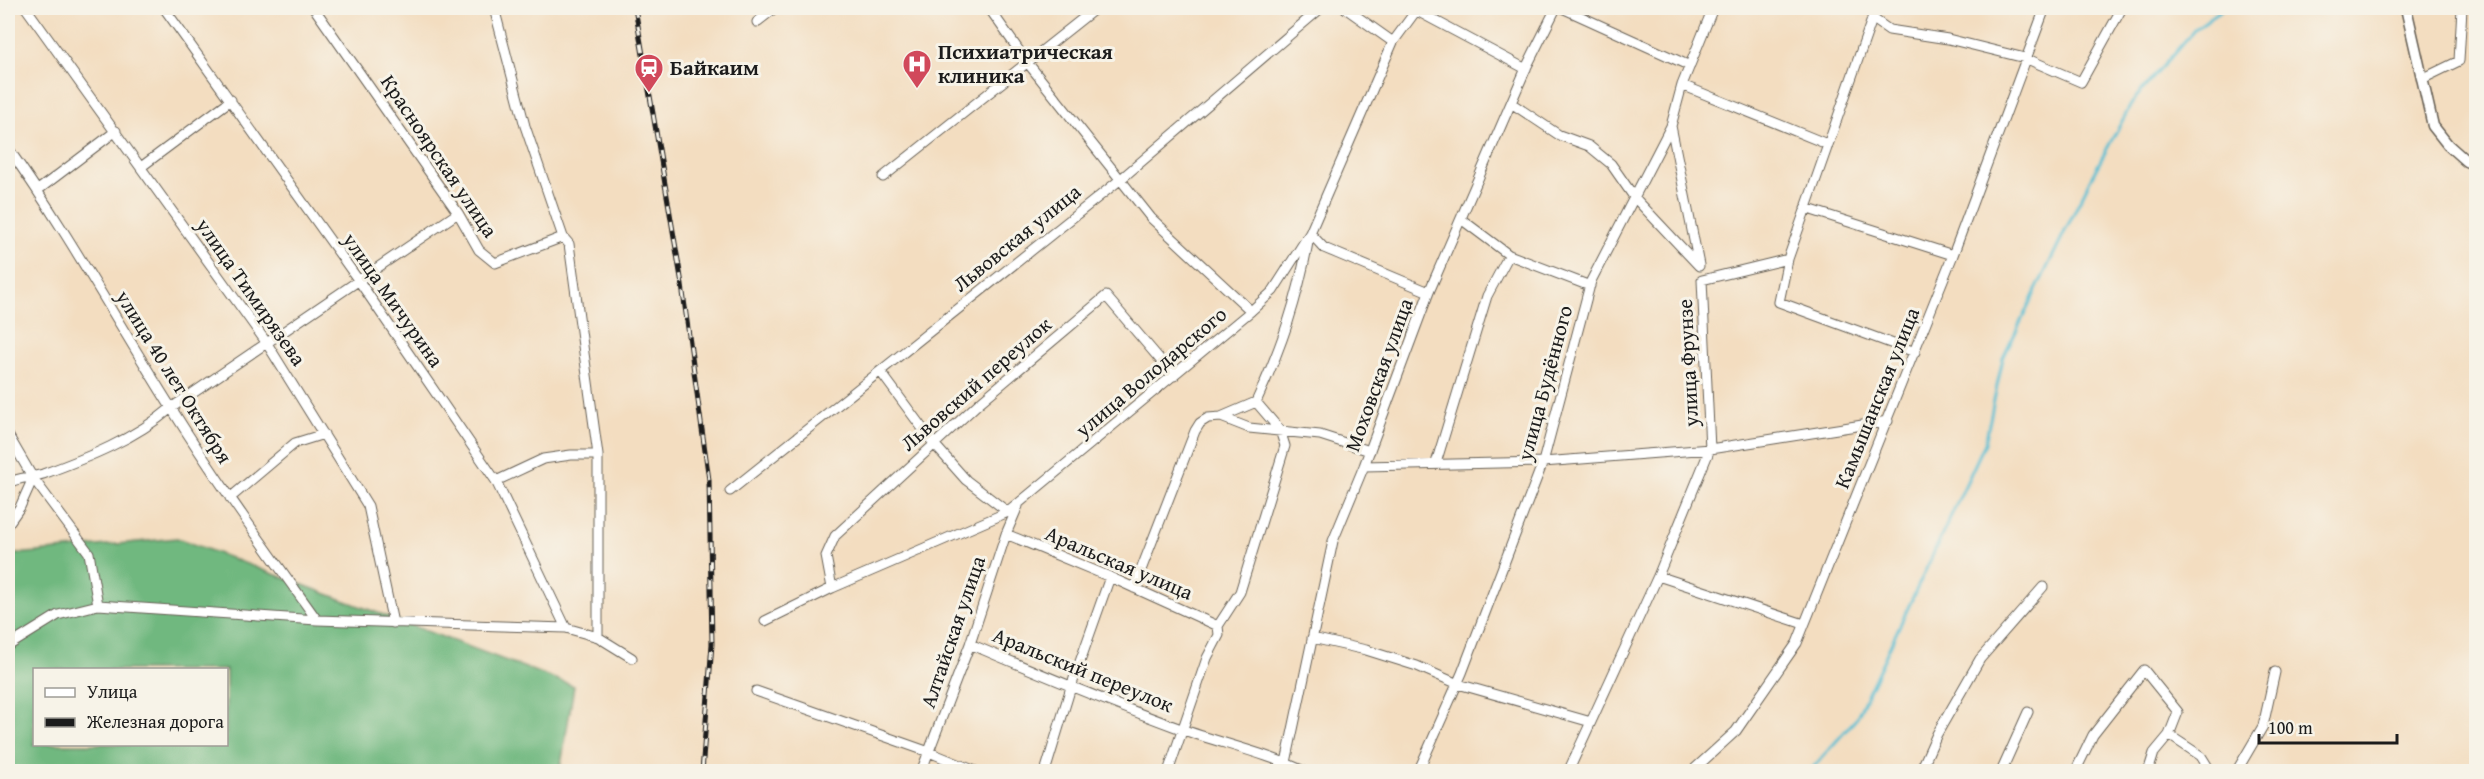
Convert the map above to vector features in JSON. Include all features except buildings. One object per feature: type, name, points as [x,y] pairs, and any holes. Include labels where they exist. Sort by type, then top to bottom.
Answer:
[{"type":"street","name":"улица Тимирязева","points":[[26,8],[266,342],[368,506],[393,622]]},
{"type":"street","name":"улица Мичурина","points":[[164,8],[359,281],[496,481],[566,628]]},
{"type":"street","name":"Красноярская улица","points":[[314,8],[458,213],[479,250],[495,263],[563,237]]},
{"type":"street","points":[[494,8],[525,126],[563,237],[569,244],[598,455],[598,637]]},
{"type":"street","points":[[757,22],[775,8]]},
{"type":"street","points":[[989,8],[1027,62],[1151,218],[1251,311]]},
{"type":"street","points":[[883,177],[1096,8]]},
{"type":"street","name":"Львовская улица","points":[[730,491],[1120,178],[1321,8]]},
{"type":"street","points":[[1346,8],[1393,42]]},
{"type":"street","name":"Моховская улица","points":[[1285,767],[1333,541],[1370,451],[1428,292],[1526,69],[1556,8]]},
{"type":"street","points":[[1562,8],[1690,66]]},
{"type":"street","name":"улица Будённого","points":[[1418,771],[1458,684],[1544,462],[1590,286],[1671,126],[1682,84],[1713,8]]},
{"type":"street","points":[[1876,8],[1788,259],[1779,302],[1915,352]]},
{"type":"street","name":"Камышанская улица","points":[[1691,771],[1736,731],[1797,643],[1888,422],[2045,8]]},
{"type":"street","points":[[1872,18],[1889,30],[1948,39],[2025,58],[2081,82],[2122,8]]},
{"type":"street","points":[[2406,8],[2433,126],[2460,156],[2476,165]]},
{"type":"street","points":[[2422,79],[2459,61],[2462,8]]},
{"type":"street","points":[[1417,9],[1526,69]]},
{"type":"street","name":"улица Володарского","points":[[765,621],[832,588],[1008,512],[1174,376],[1273,291],[1310,233],[1393,42],[1417,9]]},
{"type":"street","points":[[1682,84],[1827,144]]},
{"type":"street","points":[[141,167],[231,100]]},
{"type":"street","points":[[1511,103],[1559,135],[1589,146],[1611,164],[1634,197],[1699,266]]},
{"type":"street","points":[[1671,126],[1701,280]]},
{"type":"street","points":[[38,190],[116,131]]},
{"type":"street","name":"улица 40 лет Октября","points":[[8,148],[38,190],[171,408],[230,498],[317,620]]},
{"type":"street","points":[[1805,208],[1953,255]]},
{"type":"street","points":[[8,483],[17,478],[33,478],[76,462],[152,424],[171,408],[266,342],[458,213]]},
{"type":"street","points":[[1461,219],[1509,255],[1590,286]]},
{"type":"street","points":[[1310,233],[1324,248],[1428,292]]},
{"type":"street","points":[[1134,588],[1200,423],[1208,418],[1221,417],[1256,402],[1279,351],[1300,286],[1310,233]]},
{"type":"street","points":[[1436,463],[1487,296],[1509,255]]},
{"type":"street","name":"улица Фрунзе","points":[[1568,771],[1658,576],[1710,448],[1701,280],[1788,259]]},
{"type":"street","name":"Львовский переулок","points":[[832,588],[826,556],[835,537],[934,444],[1106,296],[1174,376]]},
{"type":"street","points":[[880,371],[934,444],[966,480],[1008,512]]},
{"type":"street","points":[[1168,771],[1207,658],[1219,635],[1218,626],[1240,592],[1286,446],[1280,430],[1256,402]]},
{"type":"street","points":[[1221,417],[1249,428],[1320,435],[1370,451]]},
{"type":"street","points":[[1364,466],[1544,462],[1710,448],[1888,422]]},
{"type":"street","points":[[230,498],[296,443],[324,434]]},
{"type":"street","points":[[8,435],[33,478],[89,553],[98,605]]},
{"type":"street","points":[[496,481],[543,459],[571,455],[598,455]]},
{"type":"street","points":[[8,524],[20,507],[33,478]]},
{"type":"street","name":"Алтайская улица","points":[[921,771],[970,644],[1006,534],[1018,505]]},
{"type":"street","name":"Аральская улица","points":[[1006,534],[1110,577],[1218,626]]},
{"type":"street","points":[[1658,576],[1804,624]]},
{"type":"street","points":[[1045,771],[1071,687],[1110,577]]},
{"type":"street","points":[[1920,771],[1937,734],[1980,659],[2043,587]]},
{"type":"street","points":[[8,646],[58,615],[98,605],[317,620],[566,628],[598,637],[632,658]]},
{"type":"street","points":[[1312,638],[1366,650],[1407,663],[1458,684],[1591,722]]},
{"type":"street","name":"Аральский переулок","points":[[970,644],[1071,687],[1285,767],[1306,771]]},
{"type":"street","points":[[2075,771],[2093,735],[2144,670],[2178,712],[2169,735],[2154,753],[2148,771]]},
{"type":"street","points":[[2236,771],[2263,726],[2276,672]]},
{"type":"street","points":[[756,691],[978,771]]},
{"type":"street","points":[[2001,771],[2028,712]]},
{"type":"street","points":[[2169,735],[2201,756],[2211,771]]},
{"type":"green space","points":[[177,538],[574,686],[560,771],[8,772],[8,555]]},
{"type":"waterway","points":[[1809,772],[1856,719],[1985,443],[2003,358],[2090,180],[2133,101],[2195,29],[2224,8]]},
{"type":"railway","points":[[635,8],[681,278],[709,480],[712,644],[702,772]]},
{"type":"place","name":"Психиатрическая клиника","points":[[917,90]]},
{"type":"place","name":"Байкаим","points":[[649,94]]}]
